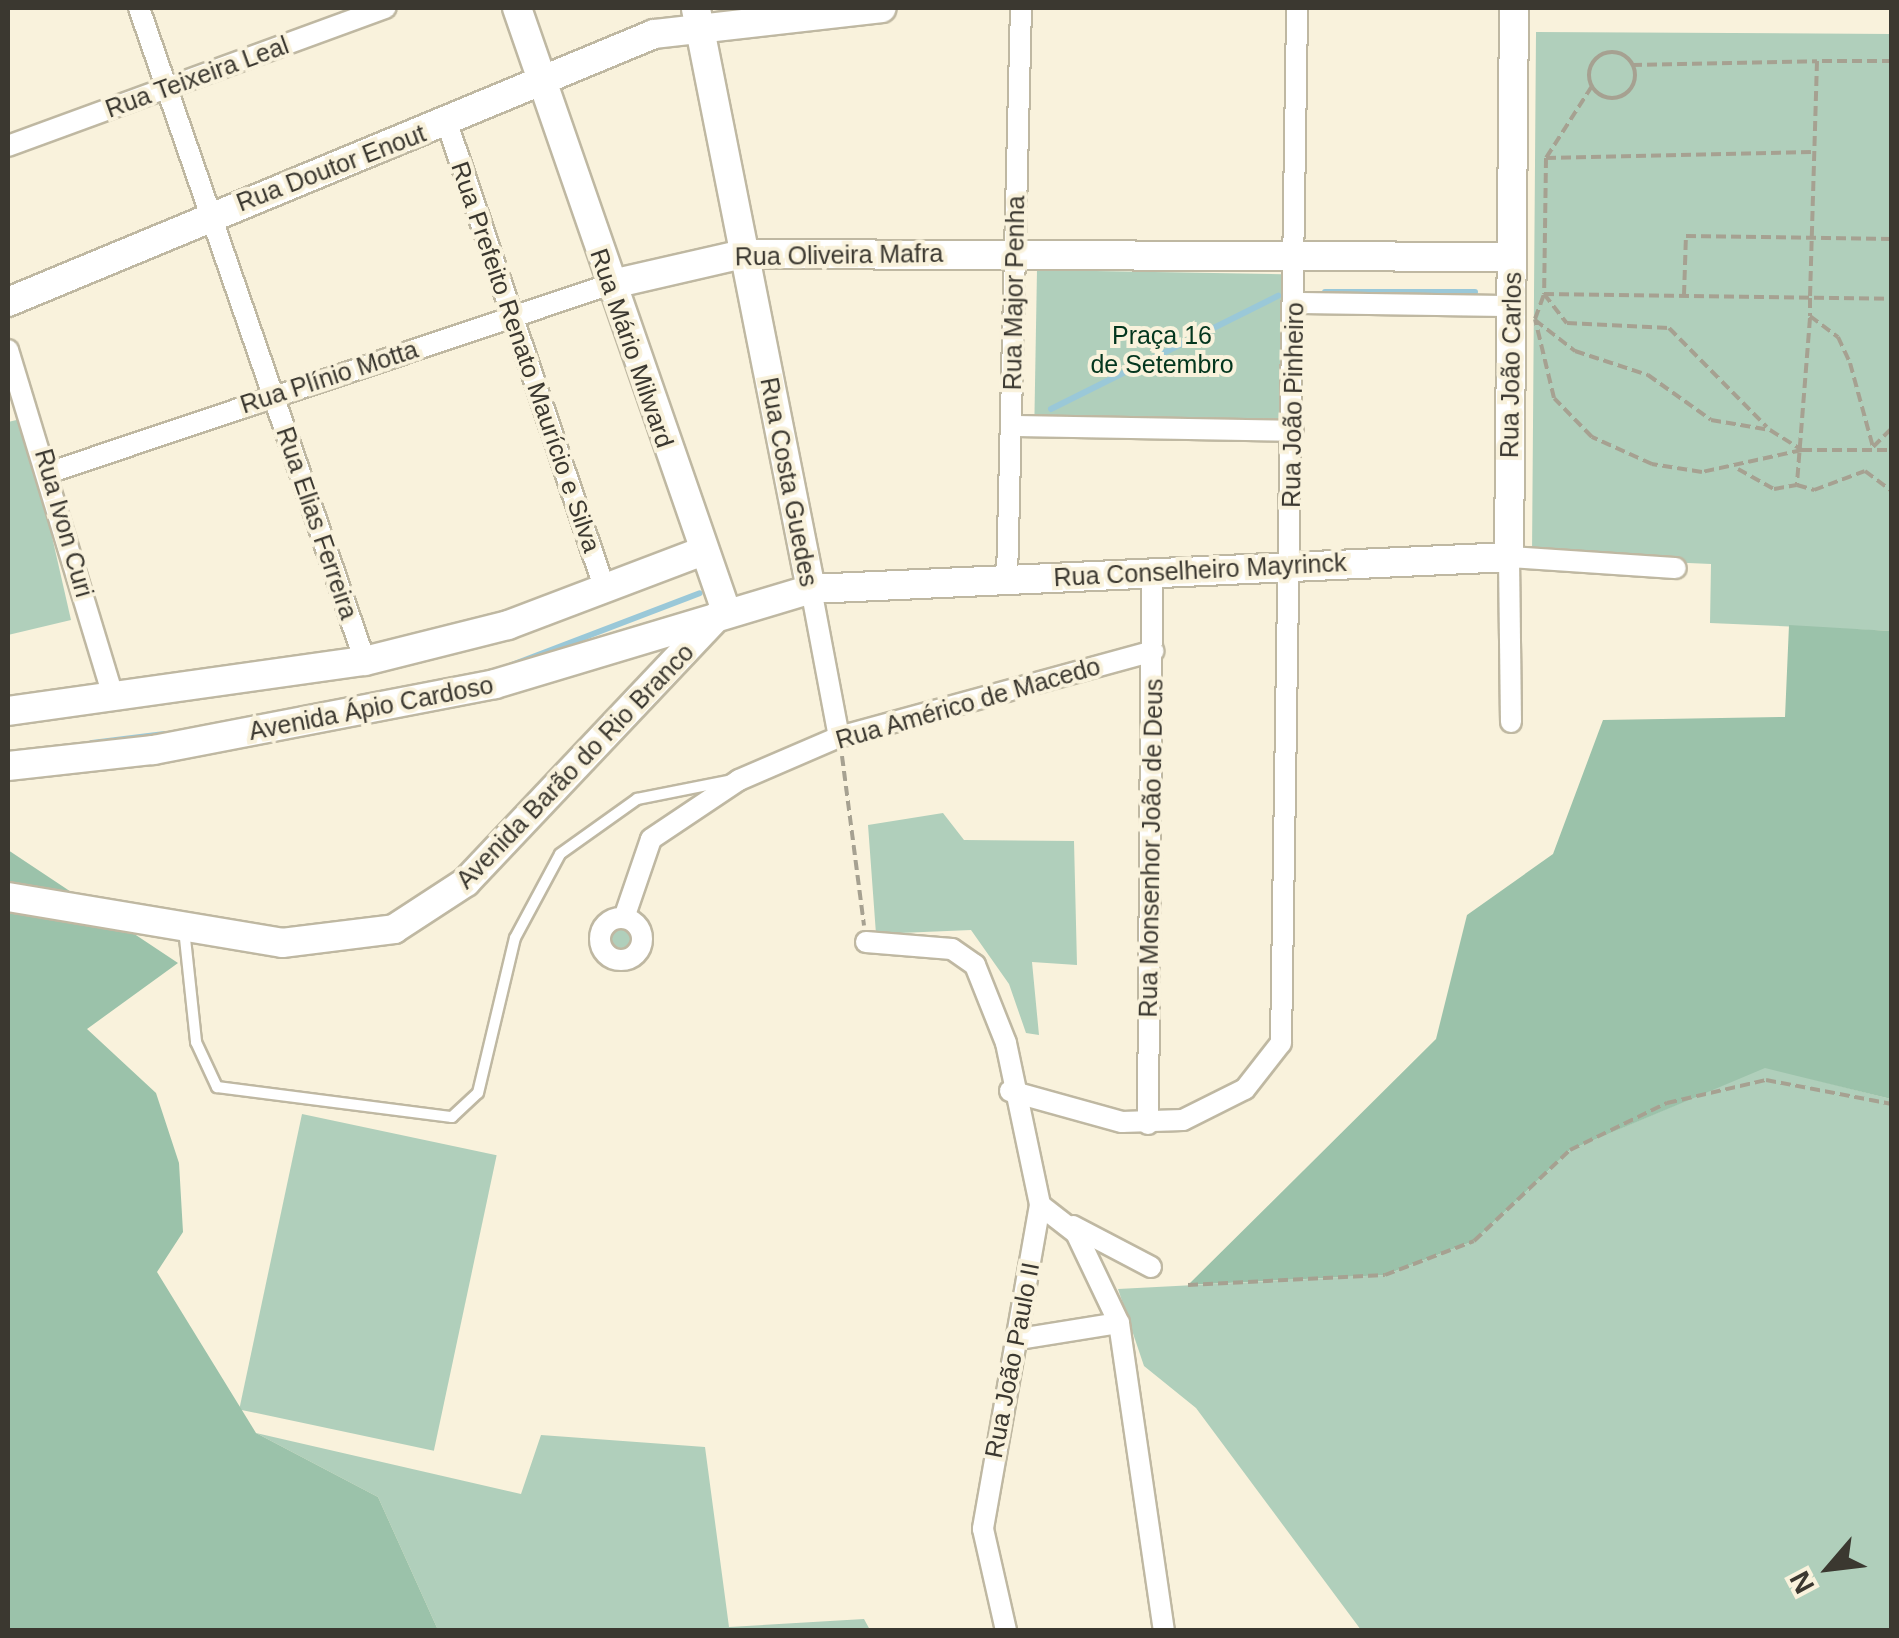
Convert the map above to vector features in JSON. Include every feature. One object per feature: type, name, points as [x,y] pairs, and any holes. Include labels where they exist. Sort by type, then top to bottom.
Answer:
[{"type":"street","name":"Rua Elias Ferreira","points":[[139,8],[364,660]]},
{"type":"street","name":"Rua Teixeira Leal","points":[[8,146],[386,8]]},
{"type":"street","name":"Rua Mário Milward","points":[[517,8],[608,284],[725,608]]},
{"type":"street","name":"Rua Doutor Enout","points":[[8,302],[212,214],[544,87],[657,21],[882,8]]},
{"type":"street","name":"Rua Major Penha","points":[[1007,579],[1021,8]]},
{"type":"street","name":"Rua João Pinheiro","points":[[1148,1124],[1227,1102],[1257,1079],[1281,1043],[1297,8]]},
{"type":"street","name":"Rua João Carlos","points":[[1511,722],[1509,556],[1523,313],[1512,257],[1514,8]]},
{"type":"street","name":"Rua Costa Guedes","points":[[711,15],[743,254],[839,737]]},
{"type":"street","name":"Rua Prefeito Renato Maurício e Silva","points":[[447,123],[605,591]]},
{"type":"street","name":"Rua Oliveira Mafra","points":[[608,284],[743,254],[1013,252],[1512,257]]},
{"type":"street","name":"Rua Plínio Motta","points":[[51,472],[272,393],[511,320],[608,284]]},
{"type":"street","points":[[1295,303],[1523,313]]},
{"type":"street","name":"Rua Ivon Curi","points":[[8,350],[51,472],[114,699]]},
{"type":"street","points":[[1012,426],[1293,431]]},
{"type":"street","name":"Avenida Ápio Cardoso","points":[[8,712],[364,660],[605,591],[703,551]]},
{"type":"street","name":"Rua Conselheiro Mayrinck","points":[[725,608],[811,589],[1291,564],[1509,556],[1676,568]]},
{"type":"street","name":"Rua Monsenhor João de Deus","points":[[1148,1124],[1152,572]]},
{"type":"street","name":"Avenida Ápio Cardoso","points":[[8,766],[153,750],[457,692],[725,608]]},
{"type":"street","name":"Avenida Barão do Rio Branco","points":[[8,897],[184,930],[331,942],[427,912],[725,608]]},
{"type":"street","name":"Rua Américo de Macedo","points":[[624,918],[652,839],[739,780],[839,737],[1152,651]]},
{"type":"street","name":"Rua João Paulo II","points":[[866,942],[969,958],[997,1012],[1010,1091],[1040,1205],[983,1529],[1006,1630]]},
{"type":"street","points":[[1010,1091],[1148,1124]]},
{"type":"street","points":[[1040,1205],[1066,1223],[1151,1267]]},
{"type":"street","points":[[1066,1223],[1119,1323],[1164,1630]]},
{"type":"street","points":[[1019,1339],[1119,1323]]},
{"type":"lane","points":[[184,930],[196,1042],[217,1087],[452,1117],[478,1093],[514,938],[560,854],[637,799],[686,782],[739,780]]},
{"type":"path","points":[[1802,450],[1770,430],[1670,328],[1567,323],[1544,294],[1546,158],[1592,86],[1601,55],[1632,64],[1892,61]]},
{"type":"path","points":[[1796,485],[1802,450],[1810,316],[1817,61]]},
{"type":"path","points":[[1592,86],[1623,96],[1632,64]]},
{"type":"path","points":[[1546,158],[1813,152]]},
{"type":"path","points":[[1684,296],[1686,236],[1892,239]]},
{"type":"path","points":[[1523,313],[1544,294],[1892,299]]},
{"type":"path","points":[[1523,313],[1575,352],[1648,374],[1711,420],[1770,430]]},
{"type":"path","points":[[1523,313],[1554,398],[1592,437],[1652,464],[1738,469],[1802,450],[1892,450]]},
{"type":"path","points":[[1810,316],[1838,337],[1873,447]]},
{"type":"path","points":[[1873,447],[1892,428]]},
{"type":"path","points":[[1738,469],[1774,489],[1845,484],[1865,471],[1892,491]]},
{"type":"path","points":[[839,737],[866,942]]},
{"type":"path","points":[[1188,1285],[1385,1276],[1474,1241],[1570,1150],[1667,1103],[1766,1080],[1892,1104]]},
{"type":"green space","points":[[1536,32],[1891,34],[1891,631],[1710,623],[1711,564],[1532,556]]},
{"type":"green space","name":"Praça 16 de Setembro","points":[[1037,270],[1293,274],[1290,431],[1034,427]]},
{"type":"green space","points":[[25,418],[71,620],[8,635],[8,422]]},
{"type":"green space","points":[[1789,625],[1891,631],[1891,1099],[1765,1068],[1570,1150],[1474,1241],[1385,1275],[1188,1285],[1436,1039],[1467,915],[1553,854],[1603,720],[1785,717]]},
{"type":"green space","points":[[943,813],[964,840],[1074,841],[1077,965],[1032,962],[1039,1035],[1026,1033],[1009,984],[971,930],[876,934],[868,825]]},
{"type":"green space","points":[[8,850],[178,963],[87,1029],[156,1093],[179,1163],[183,1232],[157,1272],[256,1433],[378,1497],[438,1630],[8,1630]]},
{"type":"green space","points":[[621,922],[633,927],[638,939],[633,951],[621,956],[609,951],[604,939],[609,927]]},
{"type":"green space","points":[[1765,1067],[1891,1099],[1891,1630],[1361,1630],[1196,1408],[1144,1366],[1118,1289],[1385,1275],[1474,1241],[1570,1150]]},
{"type":"green space","points":[[302,1114],[497,1155],[434,1451],[239,1409]]},
{"type":"green space","points":[[256,1433],[521,1494],[541,1435],[705,1447],[729,1627],[864,1619],[870,1630],[438,1630],[378,1497]]},
{"type":"waterway","points":[[1325,292],[1475,292]]},
{"type":"waterway","points":[[1051,409],[1278,296]]},
{"type":"waterway","points":[[509,666],[700,593]]},
{"type":"waterway","points":[[92,743],[164,734]]}]
